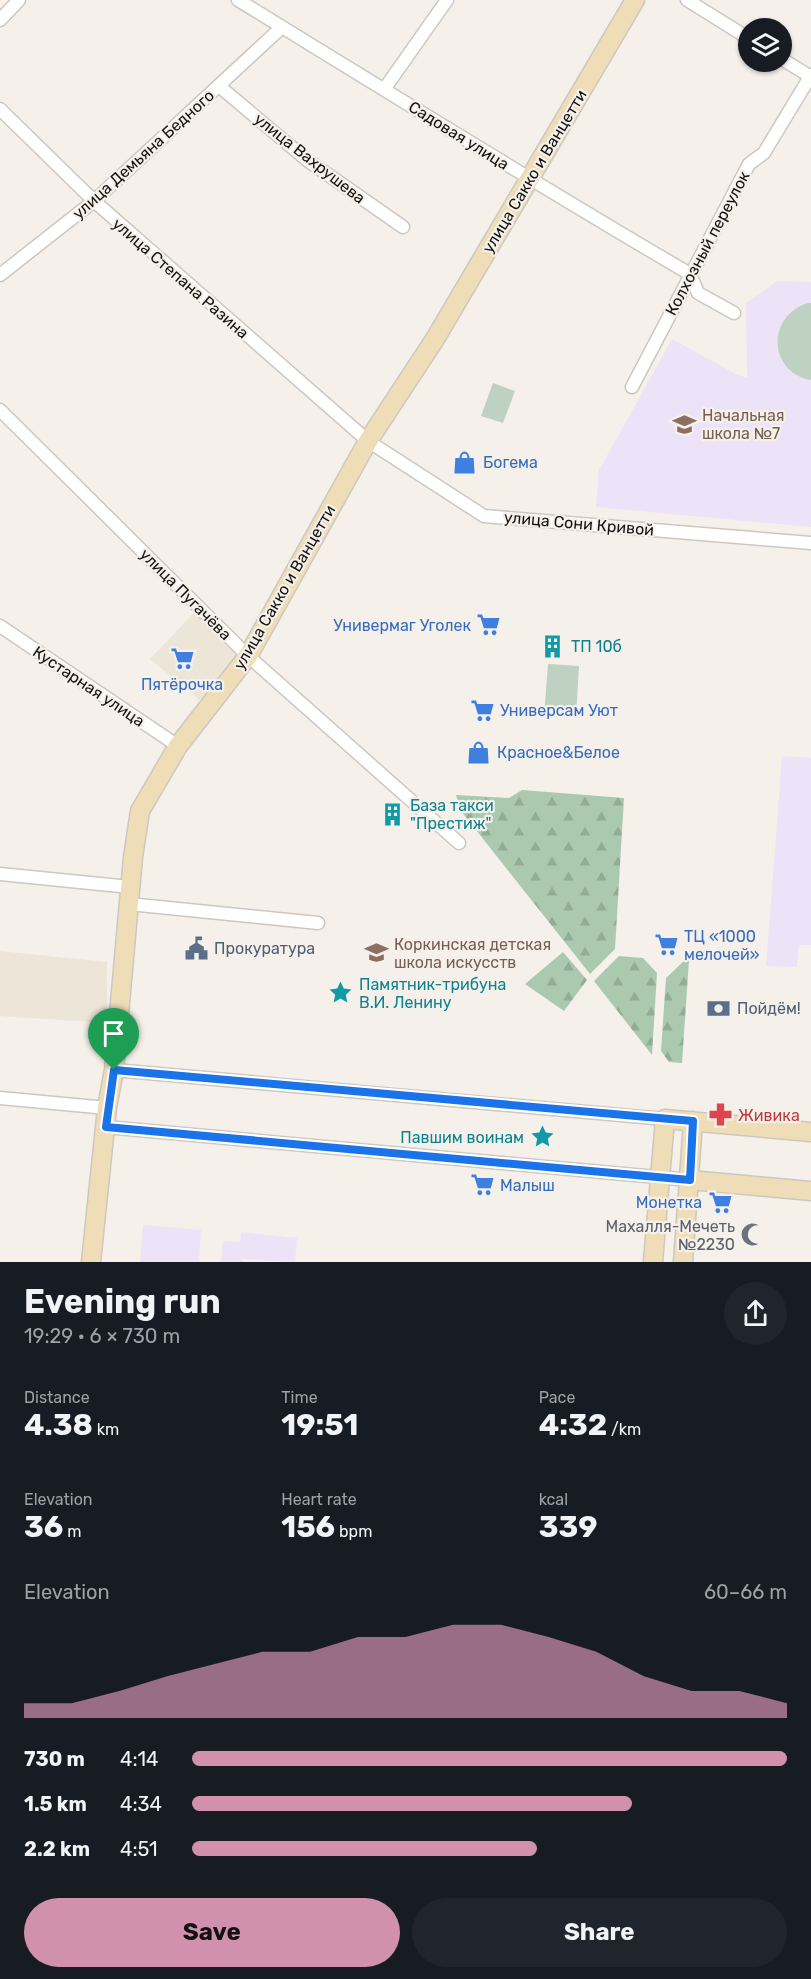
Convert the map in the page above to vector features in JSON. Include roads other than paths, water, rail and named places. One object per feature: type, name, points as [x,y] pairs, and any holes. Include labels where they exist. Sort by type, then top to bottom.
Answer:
[{"type":"street","points":[[0,20],[19,0]]},
{"type":"street","name":"Садовая улица","points":[[238,0],[385,88],[529,179],[690,274],[698,293],[735,313]]},
{"type":"street","points":[[385,88],[447,0]]},
{"type":"street","name":"улица Сакко и Ванцетти","points":[[92,1262],[141,811],[178,746],[248,656],[368,441],[435,339],[635,0]]},
{"type":"street","points":[[687,0],[738,32]]},
{"type":"street","name":"улица Демьяна Бедного","points":[[0,275],[94,201],[282,27]]},
{"type":"street","points":[[792,65],[811,76]]},
{"type":"street","name":"Колхозный переулок","points":[[632,387],[749,164],[764,153],[811,76]]},
{"type":"street","name":"улица Вахрушева","points":[[219,86],[307,160],[403,227]]},
{"type":"street","name":"улица Степана Разина","points":[[0,109],[94,201],[368,441]]},
{"type":"street","name":"улица Пугачёва","points":[[0,410],[248,656],[459,843]]},
{"type":"street","name":"улица Сони Кривой","points":[[368,441],[484,516],[811,543]]},
{"type":"street","name":"Кустарная улица","points":[[0,626],[178,746]]},
{"type":"street","points":[[0,874],[130,896],[318,923]]},
{"type":"street","points":[[114,1070],[811,1132]]},
{"type":"street","points":[[0,1098],[107,1108]]},
{"type":"street","points":[[653,1262],[665,1119]]},
{"type":"street","points":[[683,1262],[693,1121]]},
{"type":"street","points":[[106,1127],[811,1191]]},
{"type":"place","name":"Начальная школа №7","points":[[684,424]]},
{"type":"place","name":"Богема","points":[[465,462]]},
{"type":"place","name":"Универмаг Уголек","points":[[489,625]]},
{"type":"place","name":"ТП 10б","points":[[553,646]]},
{"type":"place","name":"Пятёрочка","points":[[182,659]]},
{"type":"place","name":"Универсам Уют","points":[[482,710]]},
{"type":"place","name":"Красное&Белое","points":[[479,752]]},
{"type":"place","name":"База такси \"Престиж\"","points":[[392,814]]},
{"type":"place","name":"ТЦ «1000 мелочей»","points":[[666,945]]},
{"type":"place","name":"Прокуратура","points":[[196,948]]},
{"type":"place","name":"Коркинская детская школа искусств","points":[[376,953]]},
{"type":"place","name":"Памятник-трибуна В.И. Ленину","points":[[341,993]]},
{"type":"place","name":"Пойдём!","points":[[719,1008]]},
{"type":"place","name":"Живика","points":[[720,1115]]},
{"type":"place","name":"Павшим воинам","points":[[542,1137]]},
{"type":"place","name":"Малыш","points":[[482,1185]]},
{"type":"place","name":"Монетка","points":[[720,1202]]},
{"type":"place","name":"Махалля-Мечеть №2230","points":[[753,1235]]}]
